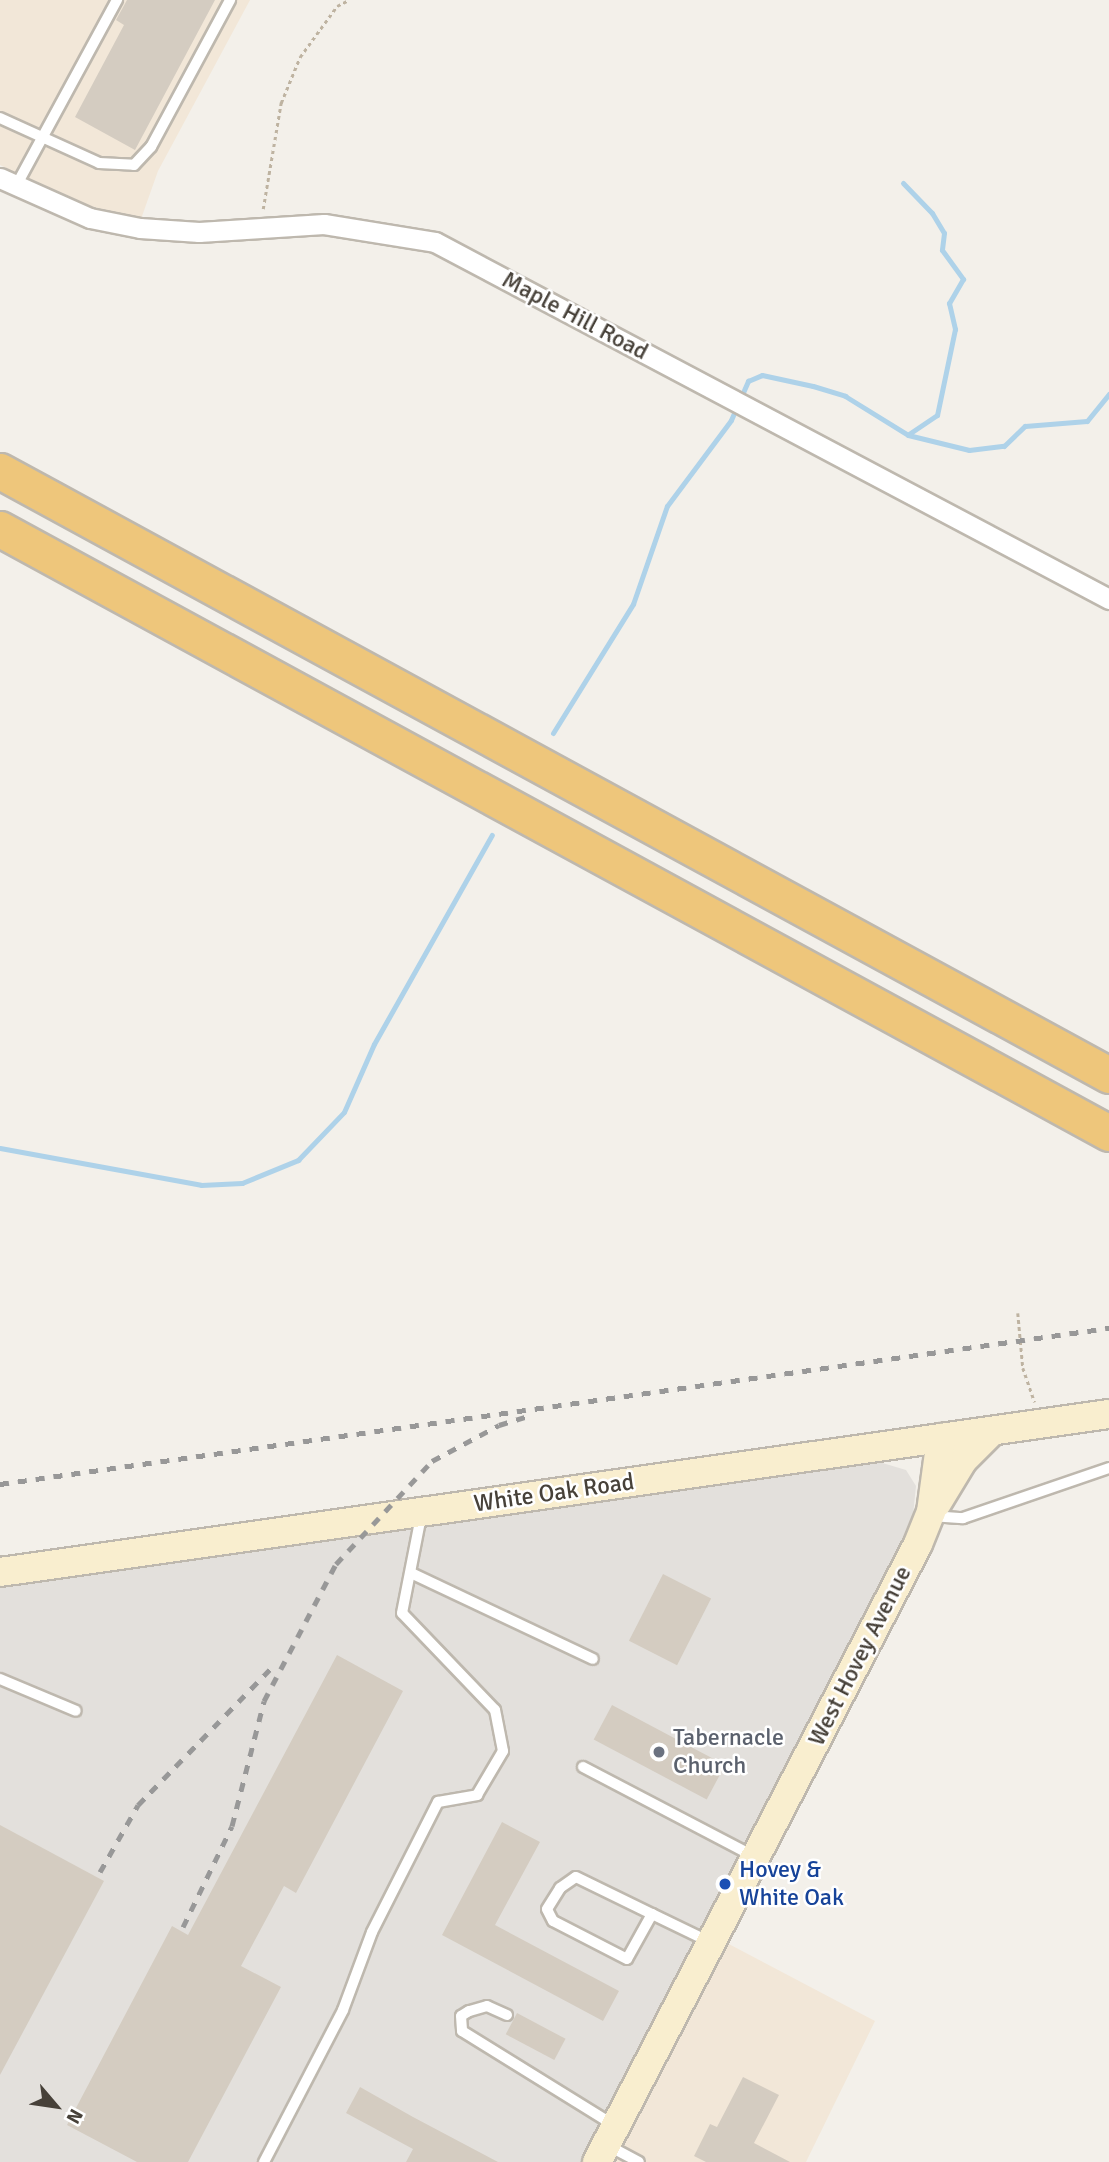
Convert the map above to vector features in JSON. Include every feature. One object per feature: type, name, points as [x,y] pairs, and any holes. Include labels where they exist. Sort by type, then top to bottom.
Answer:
[{"type":"highway","points":[[0,471],[1109,1075]]},
{"type":"highway","points":[[0,529],[1109,1133]]},
{"type":"street","name":"Maple Hill Road","points":[[8,182],[117,224],[199,232],[324,224],[435,242],[1109,599]]},
{"type":"street","name":"White Oak Road","points":[[0,1572],[1109,1414]]},
{"type":"street","points":[[931,1514],[964,1460],[992,1431]]},
{"type":"street","name":"West Hovey Avenue","points":[[606,2144],[931,1514],[941,1438]]},
{"type":"lane","points":[[8,182],[42,138],[117,0]]},
{"type":"lane","points":[[0,118],[112,167],[134,165],[151,147],[230,0]]},
{"type":"lane","points":[[931,1514],[964,1518],[1109,1468]]},
{"type":"lane","points":[[264,2162],[343,2010],[372,1932],[438,1802],[477,1795],[503,1751],[495,1710],[402,1614],[421,1512]]},
{"type":"lane","points":[[411,1573],[593,1659]]},
{"type":"lane","points":[[0,1679],[76,1712]]},
{"type":"lane","points":[[583,1767],[756,1857]]},
{"type":"lane","points":[[652,1914],[627,1959],[553,1921],[547,1909],[560,1888],[576,1877],[712,1943]]},
{"type":"lane","points":[[507,2015],[487,2006],[469,2011],[461,2016],[462,2031],[606,2144],[639,2162]]},
{"type":"path","points":[[261,226],[281,103],[300,57],[337,6],[349,0]]},
{"type":"path","points":[[1018,1313],[1023,1368],[1044,1424]]},
{"type":"shaded area","points":[[0,0],[250,0],[158,171],[141,219],[74,202],[0,165]]},
{"type":"shaded area","points":[[869,1459],[906,1470],[916,1486],[912,1525],[585,2162],[0,2162],[0,1585]]},
{"type":"shaded area","points":[[725,1942],[875,2021],[806,2162],[611,2162]]},
{"type":"building","points":[[127,0],[215,0],[135,150],[75,117],[124,25],[116,20]]},
{"type":"building","points":[[663,1574],[711,1599],[677,1665],[629,1641]]},
{"type":"building","points":[[337,1655],[403,1691],[296,1893],[284,1886],[241,1966],[281,1987],[188,2162],[137,2162],[67,2125],[172,1926],[188,1935]]},
{"type":"building","name":"Tabernacle Church","points":[[612,1705],[725,1765],[707,1800],[594,1739]]},
{"type":"building","points":[[502,1822],[540,1842],[495,1925],[619,1991],[603,2021],[442,1935]]},
{"type":"building","points":[[0,1825],[104,1881],[0,2075]]},
{"type":"building","points":[[517,2013],[566,2039],[554,2060],[506,2034]]},
{"type":"building","points":[[743,2077],[779,2095],[754,2143],[790,2162],[706,2162],[694,2156],[710,2124],[717,2127]]},
{"type":"building","points":[[360,2087],[498,2162],[406,2162],[413,2149],[346,2113]]},
{"type":"waterway","points":[[903,183],[932,213],[944,233],[942,250],[963,279],[949,303],[955,329],[937,415],[909,434]]},
{"type":"waterway","points":[[553,733],[633,604],[667,506],[731,420],[748,381],[762,375],[813,386],[845,396],[908,435],[969,450],[1004,446],[1025,426],[1087,421],[1109,394]]},
{"type":"waterway","points":[[0,1148],[201,1185],[242,1183],[298,1160],[344,1112],[374,1044],[492,835]]},
{"type":"railway","points":[[0,1484],[1109,1328]]},
{"type":"railway","points":[[183,1927],[232,1826],[264,1701],[336,1564],[432,1461],[499,1425],[529,1416]]},
{"type":"railway","points":[[100,1872],[138,1805],[275,1664]]},
{"type":"place","name":"Tabernacle Church","points":[[659,1752]]},
{"type":"place","name":"Hovey & White Oak","points":[[725,1884]]}]
